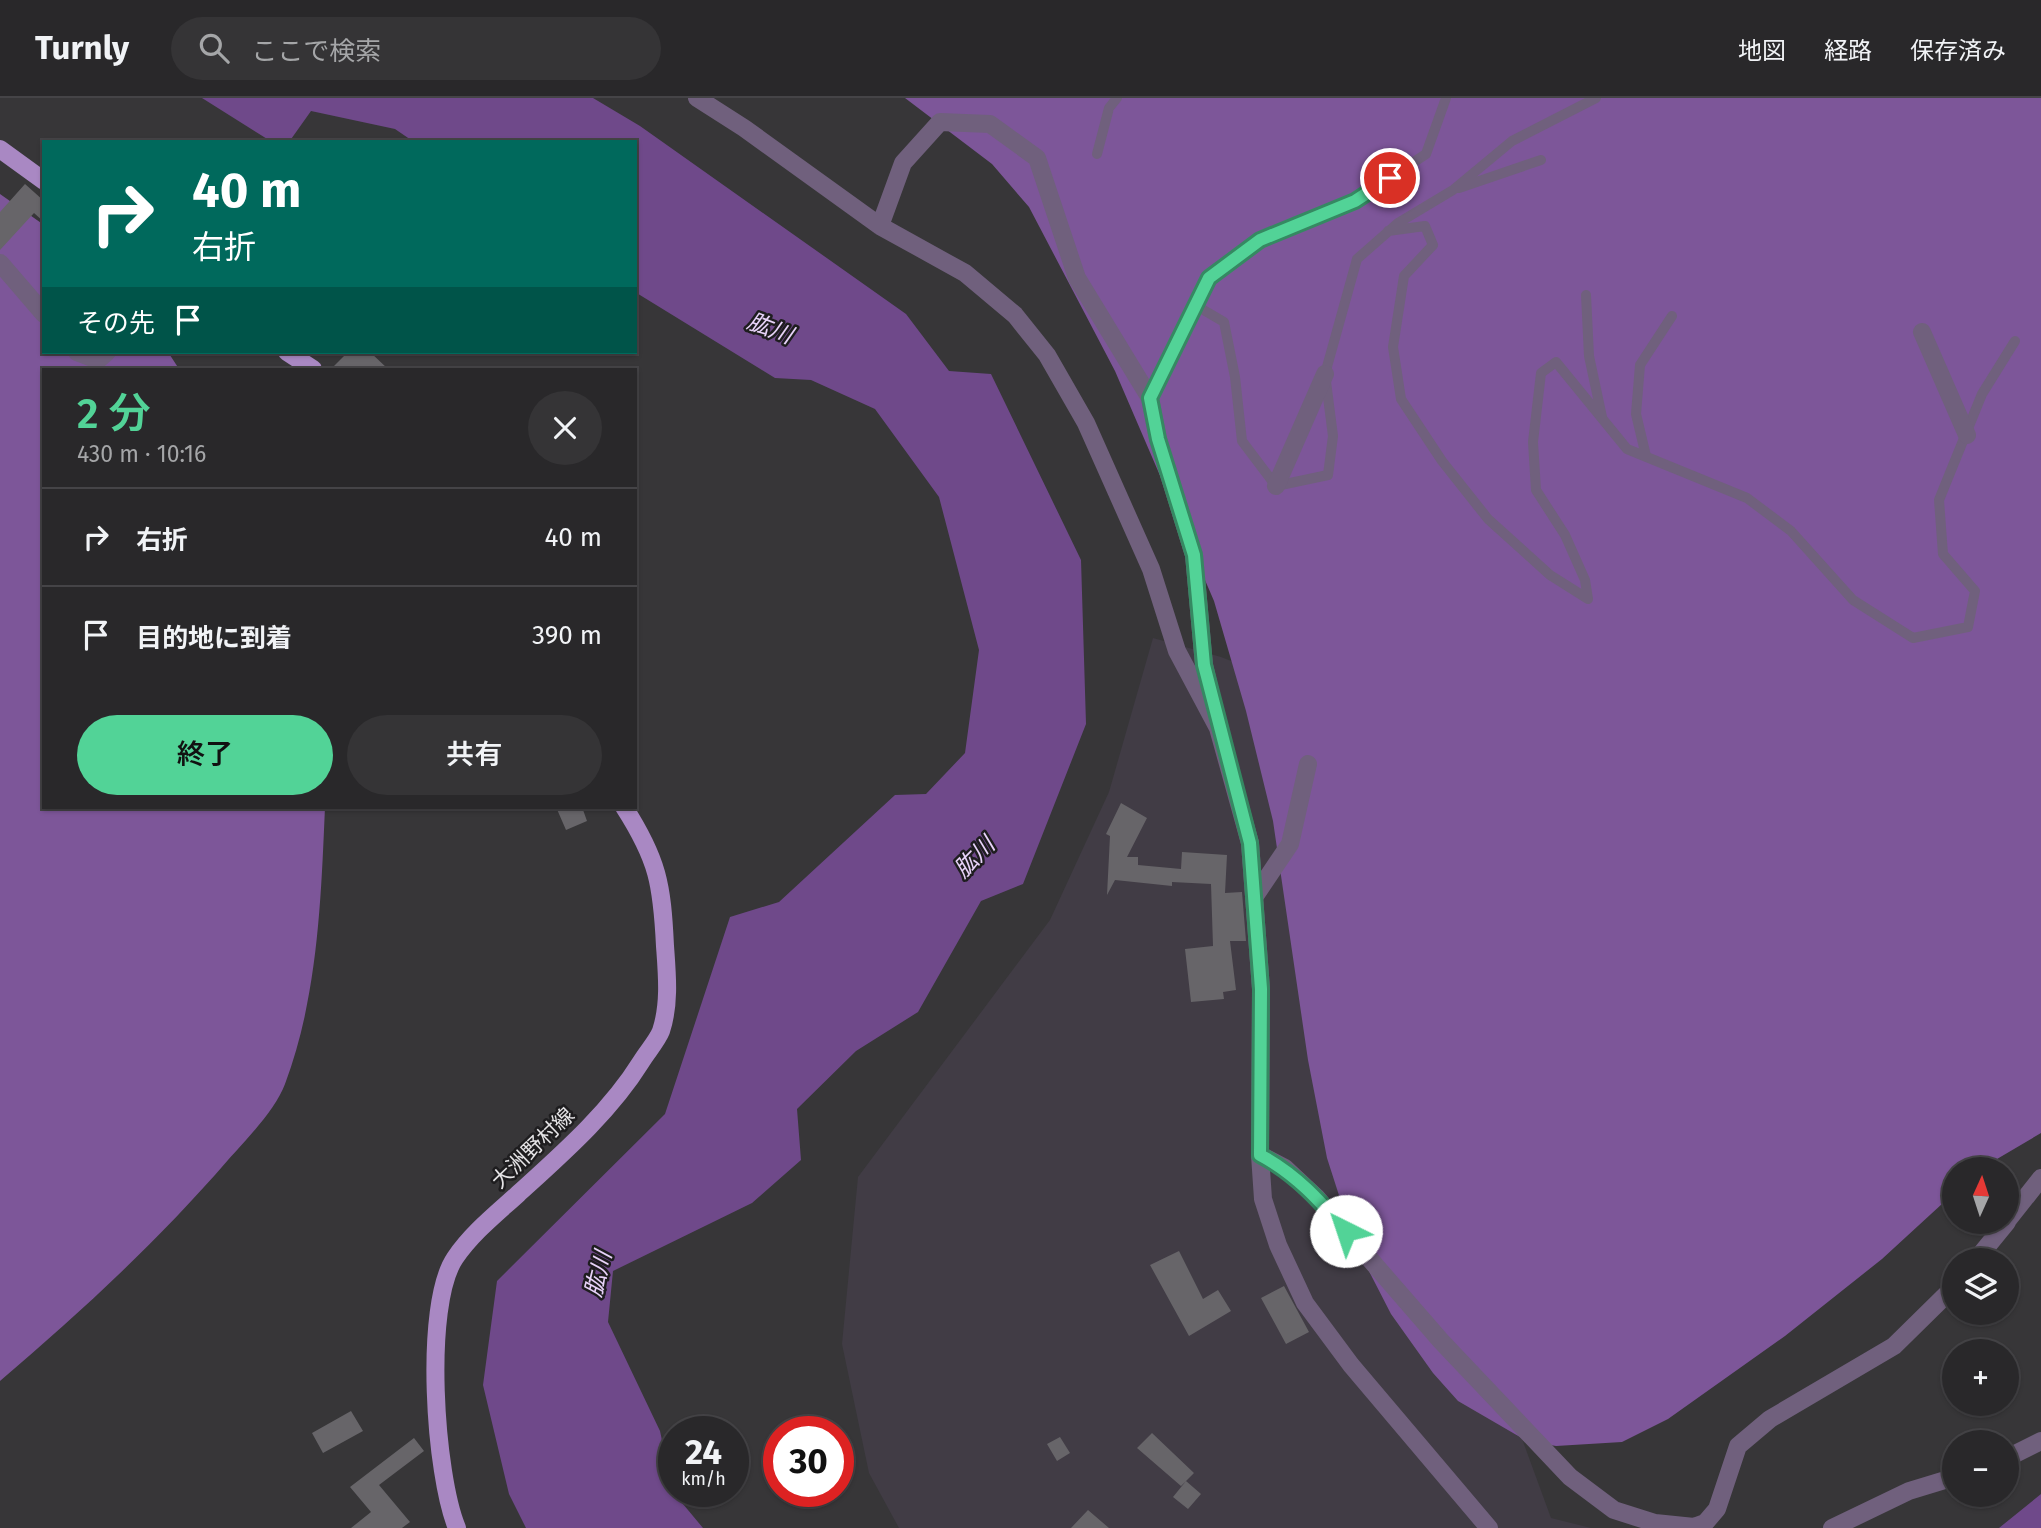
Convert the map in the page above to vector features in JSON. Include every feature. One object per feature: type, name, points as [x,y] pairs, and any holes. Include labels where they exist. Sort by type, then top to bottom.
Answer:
[{"type":"main road","points":[[0,149],[42,180]]},
{"type":"main road","points":[[290,354],[311,368]]},
{"type":"main road","name":"大洲野村線","points":[[457,1528],[444,1480],[439,1422],[436,1328],[441,1288],[454,1260],[474,1235],[568,1149],[631,1079],[660,1031],[668,989],[662,897],[654,859],[625,809]]},
{"type":"street","points":[[697,98],[744,128],[880,226],[965,273],[1015,315],[1047,355],[1086,423],[1151,569],[1177,651],[1218,728]]},
{"type":"street","points":[[880,226],[903,163],[940,122],[990,124],[1037,158],[1077,278],[1150,398],[1158,439],[1194,555],[1204,665],[1218,728],[1250,843],[1261,989],[1260,1155],[1263,1199],[1278,1245],[1305,1303],[1351,1365],[1489,1528]]},
{"type":"street","points":[[0,263],[42,312]]},
{"type":"street","points":[[1923,332],[1967,435]]},
{"type":"street","points":[[82,354],[98,360],[105,354]]},
{"type":"street","points":[[1276,486],[1325,374]]},
{"type":"street","points":[[1255,896],[1290,844],[1308,764]]},
{"type":"street","points":[[1260,1155],[1285,1168],[1316,1197],[1441,1341],[1570,1477],[1614,1510],[1656,1523],[1695,1527],[1705,1522],[1717,1509],[1738,1446],[1770,1419],[1894,1346],[1942,1299]]},
{"type":"street","points":[[2020,1205],[2041,1178]]},
{"type":"street","points":[[1986,1248],[1997,1234]]},
{"type":"street","points":[[2019,1452],[2041,1441]]},
{"type":"street","points":[[1832,1528],[1909,1491],[1942,1481]]},
{"type":"lane","points":[[1097,154],[1109,108],[1117,98]]},
{"type":"lane","points":[[1150,398],[1209,278],[1260,240],[1355,201],[1426,154],[1446,98]]},
{"type":"lane","points":[[1195,305],[1224,322],[1235,377],[1242,441],[1276,486],[1328,475],[1333,436],[1325,374],[1357,259],[1388,231],[1453,190],[1512,141],[1596,98]]},
{"type":"lane","points":[[1453,190],[1541,160]]},
{"type":"lane","points":[[1388,231],[1425,226],[1433,245],[1404,276],[1393,347],[1401,399],[1442,461],[1488,519],[1550,575],[1588,599],[1585,580],[1565,535],[1536,491],[1533,442],[1541,373],[1556,362],[1628,449],[1747,498],[1791,531],[1853,600],[1913,638],[1968,627],[1975,591],[1943,554],[1939,500],[1982,394],[2015,341]]},
{"type":"lane","points":[[1586,295],[1589,356],[1602,420]]},
{"type":"lane","points":[[1646,456],[1636,414],[1640,365],[1672,316]]},
{"type":"shaded area","points":[[905,98],[2041,98],[2041,1133],[2000,1157],[1942,1157],[1942,1204],[1882,1259],[1785,1336],[1668,1419],[1622,1442],[1556,1446],[1527,1441],[1458,1401],[1433,1373],[1391,1314],[1354,1242],[1327,1158],[1308,1060],[1273,821],[1246,711],[1214,601],[1115,371],[1029,207],[992,164]]},
{"type":"shaded area","points":[[0,194],[42,224],[42,354],[169,354],[178,368],[42,368],[42,809],[325,809],[319,912],[311,982],[296,1051],[281,1094],[252,1134],[174,1219],[60,1329],[0,1381]]},
{"type":"shaded area","points":[[1153,638],[1221,657],[1343,705],[1491,1354],[1551,1518],[1591,1528],[899,1528],[869,1473],[842,1344],[858,1177],[1050,920],[1109,792]]},
{"type":"water","name":"肱川","points":[[202,98],[593,98],[640,126],[906,314],[949,371],[991,374],[1081,560],[1086,724],[1023,884],[981,901],[918,1012],[856,1051],[797,1109],[801,1160],[752,1203],[613,1271],[608,1322],[658,1427],[658,1507],[686,1507],[703,1528],[526,1528],[509,1494],[483,1385],[497,1281],[665,1114],[730,917],[779,902],[895,795],[926,794],[965,753],[979,650],[939,497],[875,409],[811,380],[775,378],[637,293],[637,140],[411,140],[395,129],[311,111],[290,140],[269,140]]},
{"type":"water","points":[[2041,1494],[2041,1528],[1999,1528]]},
{"type":"building","points":[[25,184],[42,199],[42,220],[34,213],[0,250],[0,212]]},
{"type":"building","points":[[346,354],[372,354],[387,368],[332,368]]},
{"type":"building","points":[[1121,803],[1147,818],[1127,857],[1138,857],[1138,865],[1181,869],[1182,852],[1227,855],[1225,893],[1242,892],[1246,941],[1230,941],[1236,990],[1223,992],[1224,999],[1191,1002],[1185,949],[1213,946],[1211,884],[1172,882],[1172,886],[1115,880],[1107,895],[1110,836],[1106,834]]},
{"type":"building","points":[[557,809],[583,809],[587,821],[566,830]]},
{"type":"building","points":[[1179,1251],[1203,1299],[1218,1290],[1231,1311],[1189,1336],[1150,1265]]},
{"type":"building","points":[[1284,1286],[1309,1332],[1286,1344],[1261,1298]]},
{"type":"building","points":[[351,1411],[363,1431],[323,1453],[312,1433]]},
{"type":"building","points":[[1152,1433],[1194,1473],[1181,1486],[1137,1448]]},
{"type":"building","points":[[1060,1437],[1070,1453],[1057,1461],[1047,1444]]},
{"type":"building","points":[[414,1438],[424,1451],[379,1485],[410,1522],[402,1528],[351,1528],[371,1512],[350,1487]]},
{"type":"building","points":[[1186,1481],[1201,1494],[1188,1509],[1173,1497]]},
{"type":"building","points":[[1088,1510],[1109,1528],[1071,1528]]},
{"type":"route","points":[[1346,1231],[1285,1168],[1260,1155],[1261,989],[1250,843],[1218,728],[1204,665],[1194,555],[1158,439],[1150,398],[1209,278],[1260,240],[1355,201],[1390,178]]}]
